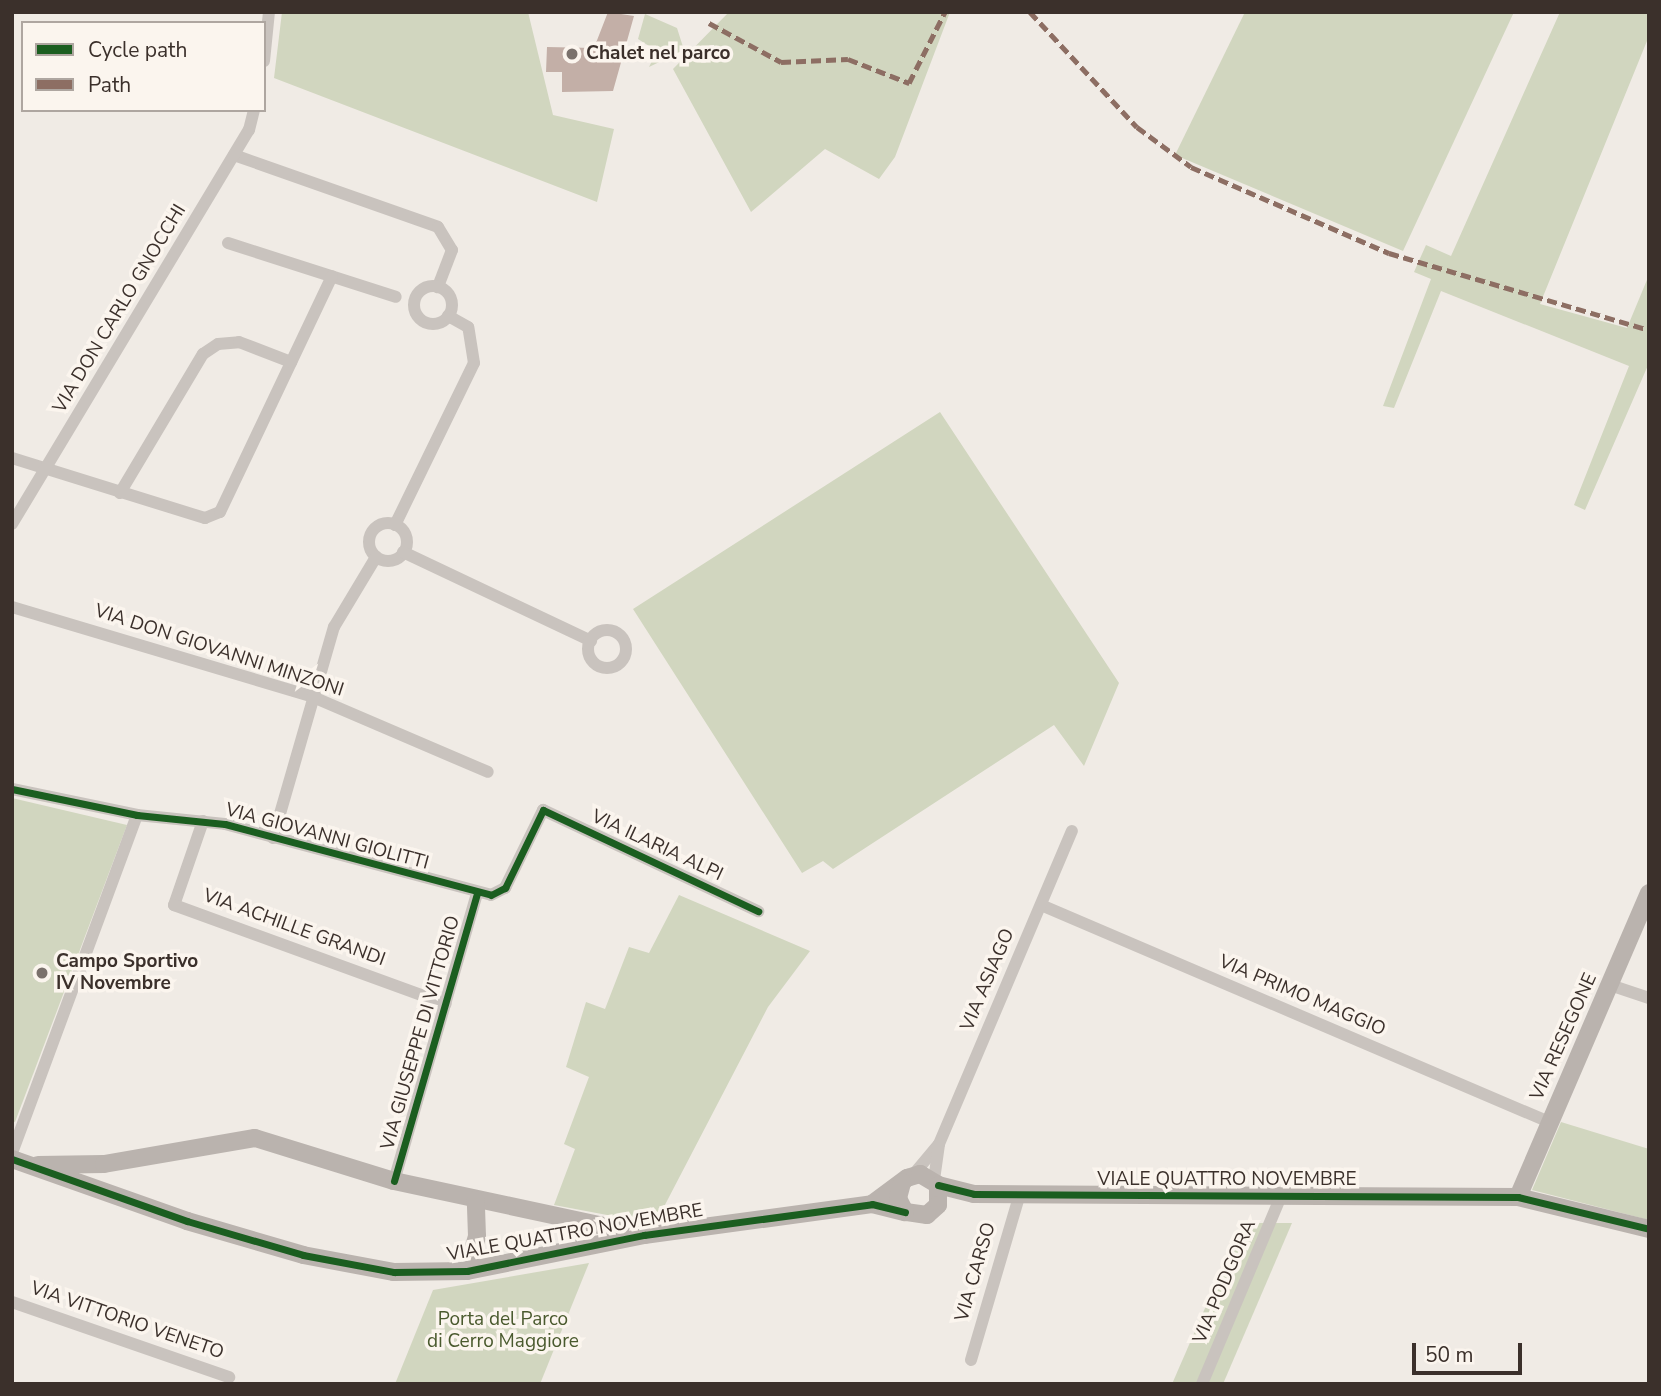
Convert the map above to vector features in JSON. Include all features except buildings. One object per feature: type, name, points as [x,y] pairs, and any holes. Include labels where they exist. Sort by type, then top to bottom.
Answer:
[{"type":"street","points":[[266,41],[269,12]]},
{"type":"street","name":"VIA DON CARLO GNOCCHI","points":[[12,524],[234,155],[253,112]]},
{"type":"street","points":[[234,155],[438,228],[452,250],[438,287]]},
{"type":"street","points":[[228,243],[396,297]]},
{"type":"street","points":[[12,458],[45,471],[205,518],[220,512],[332,276]]},
{"type":"street","points":[[438,287],[451,298],[448,316]]},
{"type":"street","points":[[438,287],[420,291],[415,308],[432,324],[448,316]]},
{"type":"street","points":[[396,525],[474,363],[468,327],[448,316]]},
{"type":"street","points":[[120,494],[203,354],[218,344],[239,342],[291,362]]},
{"type":"street","points":[[273,838],[334,626],[376,557],[370,535],[383,524],[396,525]]},
{"type":"street","points":[[376,557],[394,560],[403,552],[406,540],[396,525]]},
{"type":"street","points":[[403,552],[590,641]]},
{"type":"street","name":"VIA DON GIOVANNI MINZONI","points":[[12,607],[313,697],[488,772]]},
{"type":"street","name":"VIA GIOVANNI GIOLITTI","points":[[12,789],[137,815],[203,821],[477,893]]},
{"type":"street","name":"VIA ILARIA ALPI","points":[[477,893],[505,888],[543,810],[758,911]]},
{"type":"street","points":[[12,1153],[137,815]]},
{"type":"street","name":"VIA ACHILLE GRANDI","points":[[203,821],[174,905],[446,1004]]},
{"type":"street","name":"VIA ASIAGO","points":[[936,1182],[939,1144],[1072,831]]},
{"type":"street","name":"VIA GIUSEPPE DI VITTORIO","points":[[394,1181],[477,893]]},
{"type":"street","name":"VIA RESEGONE","points":[[1518,1197],[1649,893]]},
{"type":"street","name":"VIA PRIMO MAGGIO","points":[[1041,905],[1549,1122]]},
{"type":"street","points":[[1610,985],[1649,998]]},
{"type":"street","name":"VIALE QUATTRO NOVEMBRE","points":[[20,1162],[104,1164],[255,1138],[394,1181],[644,1235]]},
{"type":"street","name":"VIA ASIAGO","points":[[907,1179],[939,1144]]},
{"type":"street","name":"VIALE QUATTRO NOVEMBRE","points":[[20,1162],[104,1195],[303,1255],[394,1272],[467,1271],[644,1235],[872,1204],[905,1212]]},
{"type":"street","points":[[104,1164],[104,1195]]},
{"type":"street","points":[[907,1179],[936,1182],[938,1205],[927,1215],[905,1212],[898,1198],[907,1179]]},
{"type":"street","name":"VIALE QUATTRO NOVEMBRE","points":[[872,1204],[907,1179]]},
{"type":"street","name":"VIALE QUATTRO NOVEMBRE","points":[[936,1182],[974,1194]]},
{"type":"street","name":"VIALE QUATTRO NOVEMBRE","points":[[938,1205],[974,1194],[1518,1197],[1649,1229]]},
{"type":"street","name":"VIA CARSO","points":[[971,1360],[1020,1194]]},
{"type":"street","name":"VIA PODGORA","points":[[1202,1384],[1281,1196]]},
{"type":"street","points":[[467,1271],[477,1236],[476,1200]]},
{"type":"street","name":"VIA VITTORIO VENETO","points":[[12,1302],[229,1377]]},
{"type":"green space","points":[[282,12],[528,12],[553,115],[614,129],[597,202],[274,78]]},
{"type":"green space","points":[[729,12],[950,12],[895,157],[879,179],[825,149],[751,212],[673,69]]},
{"type":"green space","points":[[1245,12],[1514,12],[1403,251],[1175,155]]},
{"type":"green space","points":[[1560,12],[1649,12],[1649,36],[1540,304],[1627,328],[1649,275],[1649,363],[1585,510],[1574,505],[1629,366],[1441,291],[1394,408],[1383,406],[1431,279],[1414,272],[1426,245],[1451,256]]},
{"type":"green space","points":[[645,14],[677,28],[684,50],[649,67],[657,51],[638,39]]},
{"type":"green space","points":[[940,412],[1119,683],[1084,766],[1054,725],[833,869],[823,861],[802,873],[633,609]]},
{"type":"green space","name":"Campo Sportivo IV Novembre","points":[[12,798],[127,825],[15,1122],[12,1121]]},
{"type":"green space","points":[[679,895],[810,951],[768,1007],[655,1224],[554,1205],[575,1149],[564,1144],[589,1077],[566,1067],[586,1002],[605,1009],[629,947],[649,953]]},
{"type":"green space","points":[[1561,1122],[1649,1149],[1649,1220],[1532,1190]]},
{"type":"green space","points":[[1242,1223],[1292,1223],[1223,1384],[1172,1384]]},
{"type":"green space","name":"Porta del Parco di Cerro Maggiore","points":[[589,1263],[540,1384],[395,1384],[433,1290]]},
{"type":"marked path","points":[[709,23],[781,62],[848,59],[909,83],[945,12]]},
{"type":"marked path","points":[[1030,12],[1137,127],[1191,167],[1389,253],[1649,330]]},
{"type":"cycle path","points":[[12,789],[137,815],[225,824],[491,895],[505,888],[543,810],[758,911]]},
{"type":"cycle path","points":[[394,1181],[477,893]]},
{"type":"cycle path","points":[[12,1159],[187,1221],[303,1255],[394,1272],[467,1271],[644,1235],[872,1204],[905,1212]]},
{"type":"cycle path","points":[[938,1185],[974,1194],[1518,1197],[1649,1229]]},
{"type":"place","name":"Chalet nel parco","points":[[572,54]]},
{"type":"place","name":"Campo Sportivo IV Novembre","points":[[42,973]]}]
